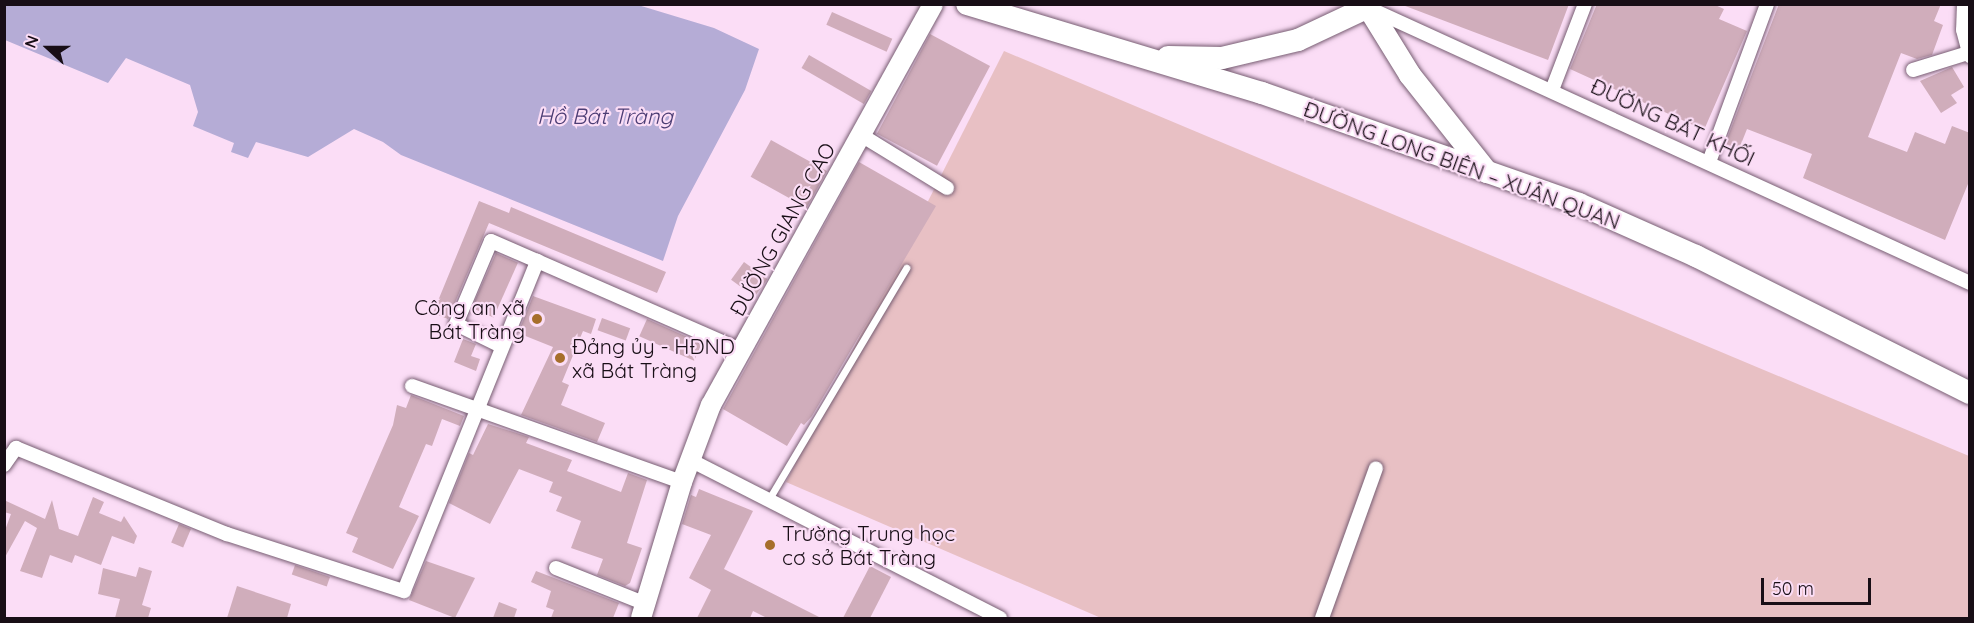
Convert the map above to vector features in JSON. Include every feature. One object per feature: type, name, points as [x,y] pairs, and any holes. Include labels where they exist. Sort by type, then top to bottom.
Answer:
[{"type":"main road","name":"ĐƯỜNG LONG BIÊN – XUÂN QUAN","points":[[967,4],[1262,93],[1579,204],[1696,256],[1970,393]]},
{"type":"main road","points":[[1135,56],[1222,58],[1298,40],[1364,5],[1410,75],[1487,171]]},
{"type":"street","name":"ĐƯỜNG GIANG CAO","points":[[643,611],[682,482],[711,405],[933,4]]},
{"type":"street","points":[[1552,90],[1586,4]]},
{"type":"street","points":[[1709,162],[1767,4]]},
{"type":"street","points":[[1913,70],[1969,54],[1963,30],[1964,4]]},
{"type":"street","name":"ĐƯỜNG BÁT KHỐI","points":[[1364,5],[1967,281]]},
{"type":"street","points":[[861,135],[947,188]]},
{"type":"street","points":[[501,346],[456,324],[491,241],[741,350]]},
{"type":"street","points":[[4,465],[16,448],[227,534],[404,591],[476,407],[537,261]]},
{"type":"street","points":[[1967,281],[1970,266]]},
{"type":"street","points":[[412,386],[682,482]]},
{"type":"street","points":[[690,460],[1000,618]]},
{"type":"street","points":[[1322,618],[1376,468]]},
{"type":"street","points":[[555,568],[643,611]]},
{"type":"lane","points":[[769,499],[906,268]]},
{"type":"shaded area","points":[[1004,51],[1969,456],[1969,618],[1101,618],[786,482]]},
{"type":"water","name":"Hồ Bát Tràng","points":[[4,5],[638,5],[714,28],[759,49],[745,90],[678,216],[663,261],[401,155],[383,142],[354,129],[308,157],[256,142],[248,158],[231,152],[234,143],[193,126],[198,112],[190,85],[126,58],[108,83],[5,40]]},
{"type":"building","points":[[1400,4],[1569,4],[1548,60]]},
{"type":"building","points":[[1597,4],[1713,4],[1724,9],[1719,19],[1747,31],[1704,130],[1570,69]]},
{"type":"building","points":[[1779,4],[1941,4],[1934,21],[1943,25],[1932,55],[1917,59],[1901,53],[1868,137],[1907,152],[1915,132],[1945,144],[1952,126],[1970,133],[1970,179],[1945,240],[1803,178],[1812,154],[1747,129],[1739,149],[1725,144]]},
{"type":"building","points":[[832,12],[892,39],[887,52],[826,25]]},
{"type":"building","points":[[930,34],[990,66],[937,166],[877,134]]},
{"type":"building","points":[[809,55],[871,91],[864,104],[802,68]]},
{"type":"building","points":[[1952,67],[1964,87],[1951,95],[1957,103],[1941,113],[1920,81]]},
{"type":"building","points":[[771,140],[827,171],[807,208],[751,177]]},
{"type":"building","points":[[859,162],[936,206],[812,416],[804,425],[801,423],[787,446],[723,409]]},
{"type":"building","points":[[479,201],[509,213],[511,207],[666,272],[657,293],[489,223],[448,319],[433,313]]},
{"type":"building","points":[[496,253],[518,263],[494,318],[472,308]]},
{"type":"building","points":[[744,262],[767,279],[755,297],[731,280]]},
{"type":"building","points":[[533,296],[596,319],[591,334],[583,331],[562,382],[569,385],[561,405],[605,423],[597,442],[521,415],[553,347],[518,333]]},
{"type":"building","points":[[602,318],[630,328],[626,340],[598,330]]},
{"type":"building","points":[[647,319],[702,343],[694,361],[639,336]]},
{"type":"building","points":[[463,339],[476,344],[471,356],[480,359],[476,371],[454,362]]},
{"type":"building","points":[[411,395],[464,416],[460,426],[442,419],[432,446],[426,444],[399,507],[419,516],[393,569],[352,552],[358,538],[346,533],[393,425],[397,405],[406,408]]},
{"type":"building","points":[[488,424],[529,437],[526,443],[572,460],[567,471],[621,492],[628,473],[647,480],[627,543],[642,548],[630,583],[625,586],[597,575],[603,559],[571,548],[581,521],[556,511],[562,497],[549,492],[553,482],[519,469],[490,524],[449,503],[469,453],[473,455]]},
{"type":"building","points":[[699,489],[753,511],[724,569],[821,618],[767,618],[753,611],[750,618],[697,618],[711,590],[689,578],[711,535],[682,524],[691,495],[696,497]]},
{"type":"building","points":[[93,497],[104,502],[99,513],[121,522],[124,516],[137,536],[134,544],[112,536],[101,565],[75,555],[72,563],[50,555],[42,578],[20,571],[37,528],[25,521],[4,559],[4,533],[11,514],[4,512],[4,500],[45,519],[52,500],[59,529],[78,536]]},
{"type":"building","points":[[179,524],[191,529],[183,547],[171,542]]},
{"type":"building","points":[[426,561],[475,578],[455,618],[409,600]]},
{"type":"building","points":[[295,565],[330,577],[327,587],[292,574]]},
{"type":"building","points":[[870,566],[891,577],[870,618],[843,618]]},
{"type":"building","points":[[139,567],[152,571],[142,605],[151,608],[148,618],[115,618],[120,599],[98,594],[103,568],[136,577]]},
{"type":"building","points":[[536,571],[619,603],[613,618],[551,618],[554,610],[546,607],[551,591],[531,582]]},
{"type":"building","points":[[237,586],[291,604],[287,618],[227,618]]},
{"type":"building","points":[[499,602],[517,609],[514,618],[493,618]]},
{"type":"place","name":"Công an xã Bát Tràng","points":[[537,319]]},
{"type":"place","name":"Đảng ủy - HĐND xã Bát Tràng","points":[[560,358]]},
{"type":"place","name":"Trường Trung học cơ sở Bát Tràng","points":[[770,545]]}]
